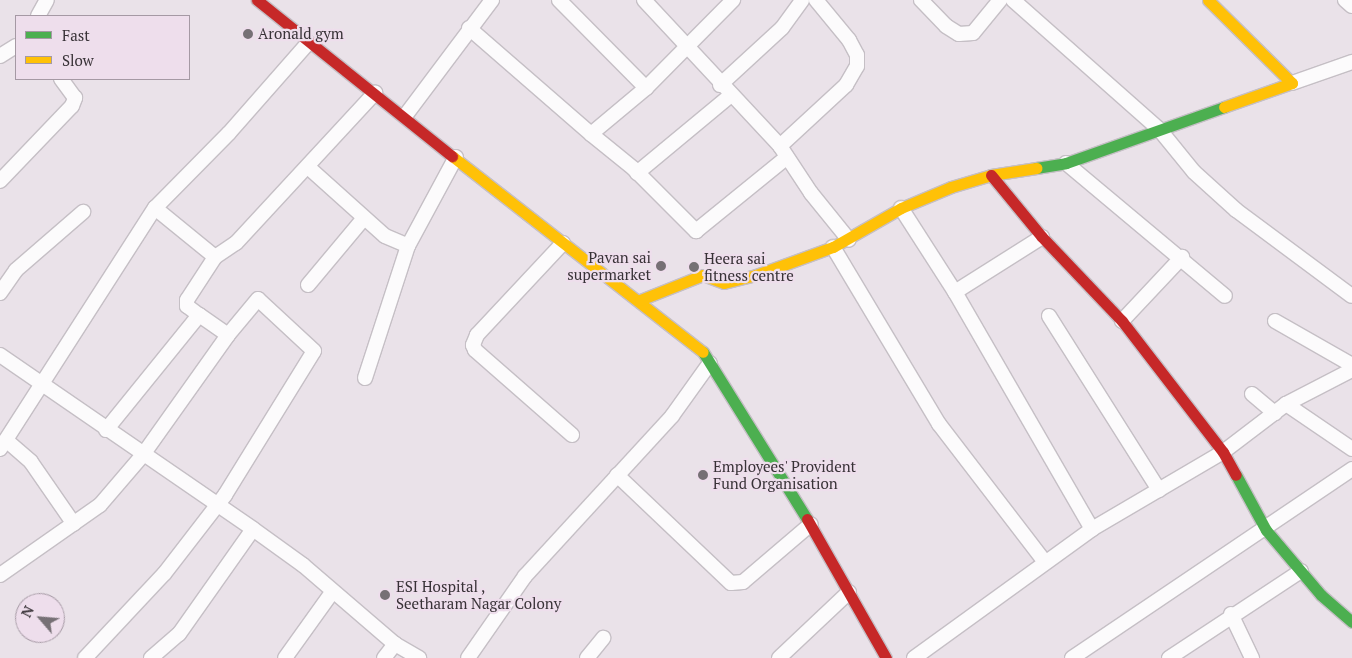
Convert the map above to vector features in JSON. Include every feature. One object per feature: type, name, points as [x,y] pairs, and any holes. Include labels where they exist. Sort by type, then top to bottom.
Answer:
[{"type":"street","points":[[39,15],[47,0]]},
{"type":"street","points":[[405,116],[469,28],[492,0]]},
{"type":"street","points":[[559,0],[646,88]]},
{"type":"street","points":[[644,0],[720,85],[784,152],[811,193],[849,240]]},
{"type":"street","points":[[591,134],[646,88],[732,0]]},
{"type":"street","points":[[720,85],[782,28],[802,0]]},
{"type":"street","points":[[469,28],[637,173],[696,231],[784,152],[846,85],[857,66],[857,55],[849,40],[816,0]]},
{"type":"street","points":[[921,0],[946,26],[959,34],[973,33],[1000,0]]},
{"type":"street","points":[[1208,0],[1292,83]]},
{"type":"street","points":[[1345,0],[1352,6]]},
{"type":"street","points":[[1017,2],[1159,129],[1194,172],[1236,210],[1352,296]]},
{"type":"street","points":[[267,3],[305,37],[308,43],[375,92],[616,286],[640,300],[702,350],[811,524],[886,658]]},
{"type":"street","points":[[74,524],[31,462],[3,445],[155,208],[229,133],[308,43]]},
{"type":"street","points":[[0,56],[15,47]]},
{"type":"street","points":[[640,300],[703,275],[724,283],[833,247],[849,240],[901,208],[990,175],[1066,163],[1352,62]]},
{"type":"street","points":[[0,181],[72,106],[75,98],[62,80]]},
{"type":"street","points":[[228,336],[188,306],[187,300],[215,257],[236,243],[308,167],[375,92]]},
{"type":"street","points":[[637,173],[731,95]]},
{"type":"street","points":[[365,378],[408,246],[456,157]]},
{"type":"street","points":[[1066,163],[1182,257],[1225,296]]},
{"type":"street","points":[[308,167],[385,236],[408,246]]},
{"type":"street","points":[[990,175],[1042,237],[1122,321],[1223,452],[1266,530],[1301,571],[1349,614]]},
{"type":"street","points":[[155,208],[215,257]]},
{"type":"street","points":[[901,208],[955,292],[1092,529]]},
{"type":"street","points":[[0,293],[16,270],[83,212]]},
{"type":"street","points":[[308,285],[364,218]]},
{"type":"street","points":[[955,292],[1042,237]]},
{"type":"street","points":[[563,243],[477,335],[473,345],[475,350],[572,435]]},
{"type":"street","points":[[833,247],[939,424],[1046,562]]},
{"type":"street","points":[[1122,321],[1182,257]]},
{"type":"street","points":[[0,575],[100,505],[142,456],[228,336],[258,300],[314,350],[216,507],[164,574],[85,658]]},
{"type":"street","points":[[106,430],[199,315]]},
{"type":"street","points":[[1049,316],[1159,490]]},
{"type":"street","points":[[1275,321],[1352,365]]},
{"type":"street","points":[[1,359],[216,507],[253,529],[303,565],[395,644],[418,658]]},
{"type":"street","points":[[468,658],[525,576],[672,416],[710,363]]},
{"type":"street","points":[[914,658],[1092,529],[1223,452],[1280,408],[1352,370]]},
{"type":"street","points":[[1252,394],[1352,449]]},
{"type":"street","points":[[1072,658],[1266,530],[1352,469]]},
{"type":"street","points":[[617,475],[731,583],[744,582],[811,524]]},
{"type":"street","points":[[151,658],[179,634],[253,529]]},
{"type":"street","points":[[1169,658],[1231,614],[1301,571]]},
{"type":"street","points":[[285,658],[334,591]]},
{"type":"street","points":[[779,658],[849,592]]},
{"type":"street","points":[[1231,614],[1252,658]]},
{"type":"street","points":[[587,658],[603,638]]},
{"type":"street","points":[[384,658],[395,644]]},
{"type":"traffic: fast","points":[[1036,168],[1066,163],[1224,107]]},
{"type":"traffic: fast","points":[[703,352],[807,519]]},
{"type":"traffic: fast","points":[[1236,475],[1266,530],[1321,595],[1352,622]]},
{"type":"traffic: slow","points":[[1208,0],[1292,83],[1224,107]]},
{"type":"traffic: slow","points":[[452,156],[703,352]]},
{"type":"traffic: slow","points":[[640,300],[703,275],[724,283],[756,275],[833,247],[901,208],[951,187],[991,175],[1036,168]]},
{"type":"traffic: jam","points":[[257,0],[452,156]]},
{"type":"traffic: jam","points":[[991,175],[1042,237],[1122,321],[1223,452],[1236,475]]},
{"type":"traffic: jam","points":[[807,519],[886,658]]},
{"type":"place","name":"Aronald gym","points":[[248,34]]},
{"type":"place","name":"Pavan sai supermarket","points":[[661,266]]},
{"type":"place","name":"Heera sai fitness centre","points":[[694,267]]},
{"type":"place","name":"Employees' Provident Fund Organisation","points":[[703,475]]},
{"type":"place","name":"ESI Hospital , Seetharam Nagar Colony","points":[[385,595]]}]
